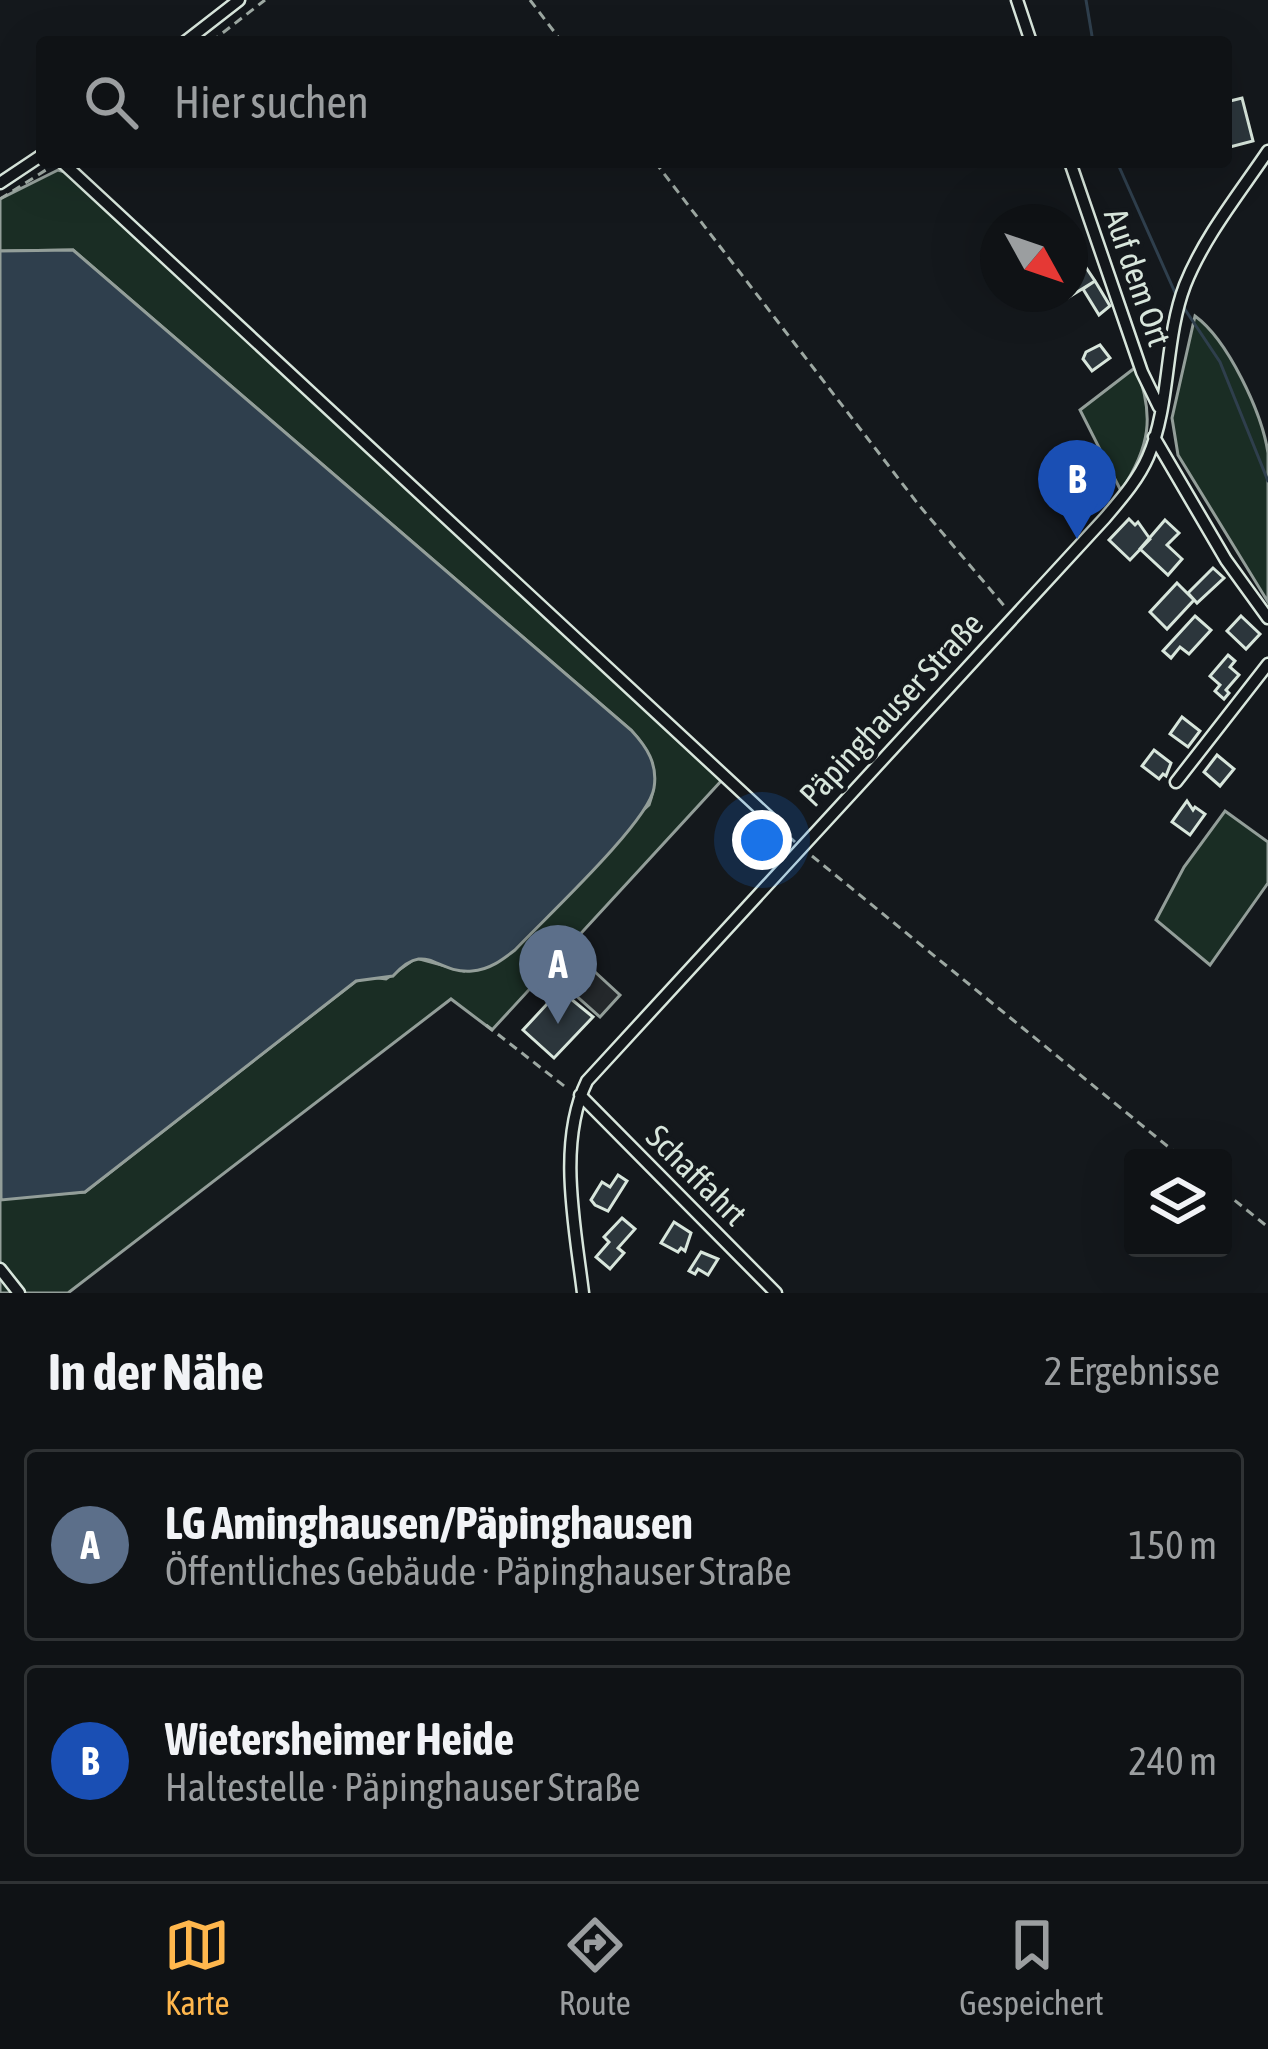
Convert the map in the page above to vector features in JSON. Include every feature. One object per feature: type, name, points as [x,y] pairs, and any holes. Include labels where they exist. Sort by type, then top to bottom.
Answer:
[{"type":"street","points":[[193,36],[238,0]]},
{"type":"street","points":[[1017,0],[1029,36]]},
{"type":"street","name":"Päpinghauser Straße","points":[[580,1095],[587,1081],[800,846],[1121,499],[1142,468],[1154,437],[1184,289],[1196,261],[1268,151]]},
{"type":"street","points":[[0,183],[36,159]]},
{"type":"street","points":[[66,168],[774,822]]},
{"type":"street","name":"Auf dem Ort","points":[[1072,168],[1142,373],[1160,407]]},
{"type":"street","points":[[1154,437],[1226,560],[1268,618]]},
{"type":"street","points":[[1176,782],[1268,664]]},
{"type":"street","points":[[580,1095],[573,1124],[573,1206],[583,1293]]},
{"type":"street","name":"Schaffahrt","points":[[580,1095],[770,1291]]},
{"type":"street","points":[[0,1269],[19,1293]]},
{"type":"path","points":[[219,36],[265,0]]},
{"type":"path","points":[[530,0],[557,36]]},
{"type":"path","points":[[0,199],[50,168]]},
{"type":"path","points":[[660,168],[918,505],[1014,616]]},
{"type":"path","points":[[774,822],[1171,1149]]},
{"type":"path","points":[[486,1025],[580,1095]]},
{"type":"path","points":[[1232,1198],[1268,1227]]},
{"type":"green space","points":[[58,170],[722,780],[492,1030],[451,999],[68,1293],[0,1293],[0,1198],[85,1192],[356,981],[386,979],[416,958],[464,971],[649,805],[654,784],[649,756],[631,730],[73,250],[0,251],[0,199]]},
{"type":"green space","points":[[1195,316],[1231,359],[1264,437],[1268,453],[1268,602],[1178,455],[1172,418]]},
{"type":"green space","points":[[1136,367],[1146,401],[1146,431],[1138,460],[1121,491],[1080,410]]},
{"type":"green space","points":[[1225,811],[1268,842],[1268,883],[1210,965],[1156,920],[1184,867]]},
{"type":"shaded area","points":[[582,960],[620,995],[600,1017],[562,983]]},
{"type":"water","points":[[73,250],[631,730],[650,756],[655,779],[648,803],[615,846],[500,961],[484,969],[459,971],[414,960],[393,976],[356,981],[85,1192],[1,1200],[0,251]]},
{"type":"building","points":[[1242,98],[1253,141],[1232,146],[1232,100]]},
{"type":"building","points":[[1095,281],[1110,306],[1099,315],[1088,297],[1088,286]]},
{"type":"building","points":[[1100,345],[1110,358],[1092,371],[1083,359]]},
{"type":"building","points":[[1129,519],[1135,525],[1138,522],[1150,539],[1130,560],[1109,540]]},
{"type":"building","points":[[1165,520],[1179,533],[1167,545],[1182,559],[1168,575],[1140,549]]},
{"type":"building","points":[[1213,568],[1224,578],[1197,603],[1188,593]]},
{"type":"building","points":[[1177,583],[1194,600],[1167,629],[1150,612]]},
{"type":"building","points":[[1195,616],[1211,630],[1189,654],[1180,647],[1171,658],[1163,651]]},
{"type":"building","points":[[1241,616],[1260,634],[1246,649],[1227,631]]},
{"type":"building","points":[[1228,655],[1235,661],[1230,667],[1239,675],[1224,699],[1215,691],[1220,685],[1210,676]]},
{"type":"building","points":[[1182,717],[1200,731],[1188,747],[1170,734]]},
{"type":"building","points":[[1154,750],[1171,763],[1166,776],[1159,779],[1142,766]]},
{"type":"building","points":[[1217,755],[1234,769],[1220,786],[1204,772]]},
{"type":"building","points":[[1187,801],[1193,810],[1205,814],[1190,835],[1172,822]]},
{"type":"building","points":[[560,990],[593,1017],[554,1058],[523,1030]]},
{"type":"building","points":[[618,1175],[627,1181],[608,1211],[595,1205],[591,1200],[602,1182],[610,1187]]},
{"type":"building","points":[[622,1218],[635,1229],[618,1248],[624,1253],[610,1269],[596,1257],[609,1242],[604,1237]]},
{"type":"building","points":[[674,1222],[691,1233],[685,1251],[661,1243]]},
{"type":"building","points":[[701,1252],[718,1259],[708,1275],[698,1269],[695,1274],[689,1271]]},
{"type":"waterway","points":[[1086,0],[1092,36]]},
{"type":"waterway","points":[[1120,168],[1177,297]]},
{"type":"waterway","points":[[1182,305],[1220,362],[1268,481]]},
{"type":"place","name":"Wietersheimer Heide","points":[[1077,539]]},
{"type":"place","name":"LG Aminghausen/Päpinghausen","points":[[558,1024]]}]
